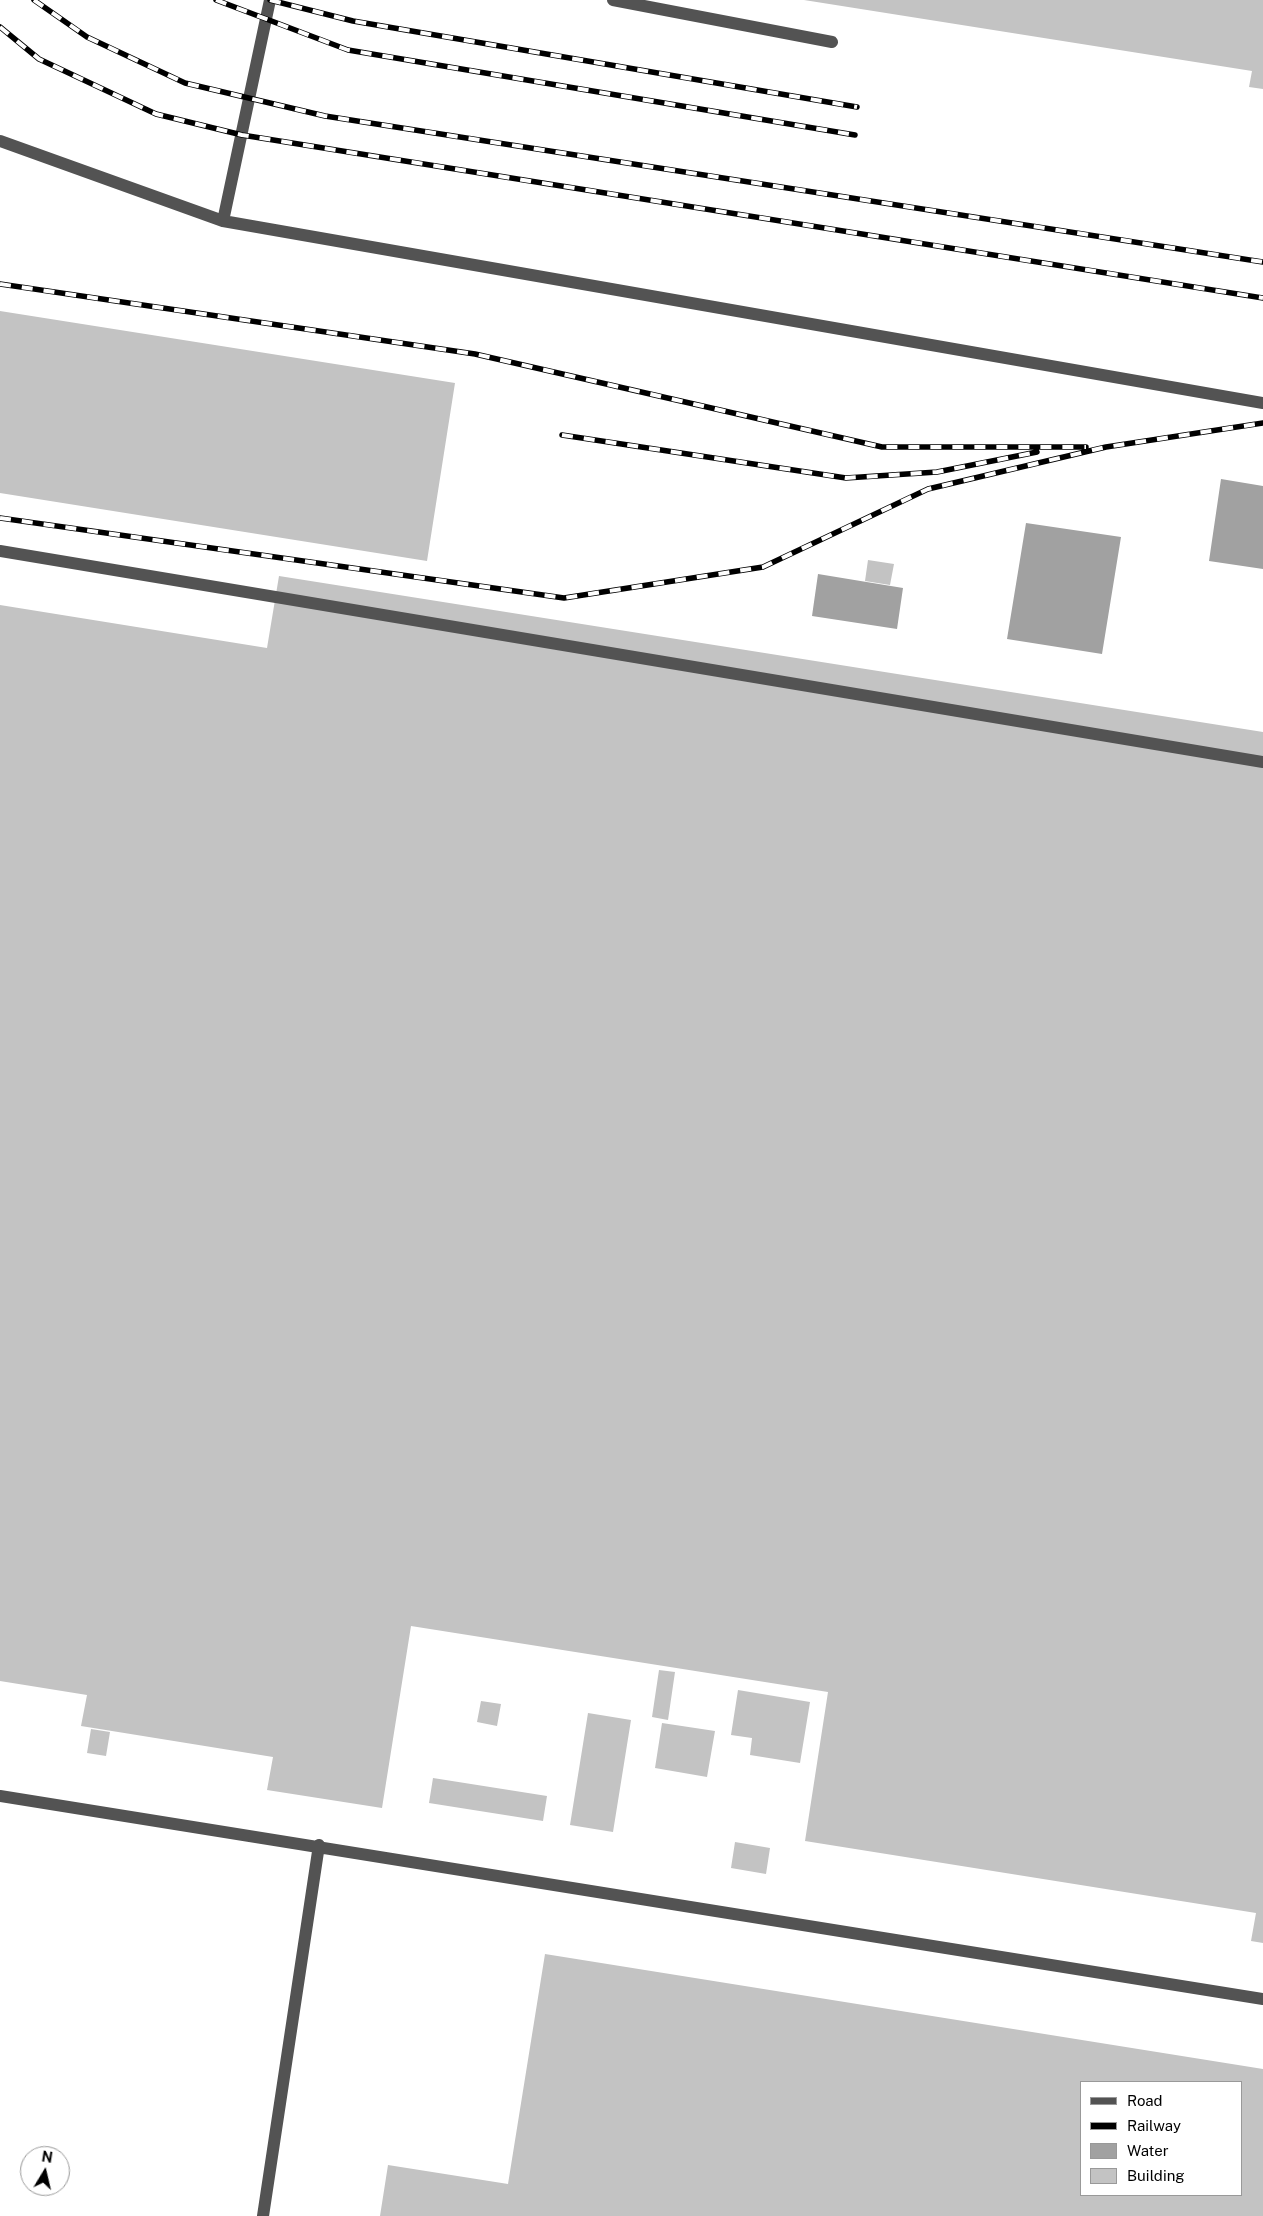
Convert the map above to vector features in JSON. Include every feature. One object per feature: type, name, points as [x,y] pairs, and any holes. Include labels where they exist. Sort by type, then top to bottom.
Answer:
[{"type":"lane","points":[[222,221],[270,0]]},
{"type":"lane","points":[[613,0],[832,42]]},
{"type":"lane","points":[[0,141],[222,221],[1263,402]]},
{"type":"lane","points":[[0,551],[1263,762]]},
{"type":"lane","points":[[0,1796],[1263,1999]]},
{"type":"lane","points":[[262,2216],[319,1846]]},
{"type":"water","points":[[1221,479],[1263,486],[1263,569],[1209,561]]},
{"type":"water","points":[[1026,523],[1121,537],[1102,654],[1007,639]]},
{"type":"water","points":[[818,574],[903,588],[897,629],[812,616]]},
{"type":"building","points":[[804,0],[1263,0],[1263,89],[1249,87],[1252,71]]},
{"type":"building","points":[[0,311],[455,383],[427,561],[0,493]]},
{"type":"building","points":[[868,560],[894,564],[890,585],[865,581]]},
{"type":"building","points":[[279,576],[1263,732],[1263,1943],[1251,1941],[1256,1913],[805,1841],[828,1692],[411,1626],[382,1808],[267,1790],[273,1757],[81,1726],[87,1695],[0,1681],[0,605],[267,648]]},
{"type":"building","points":[[659,1670],[675,1672],[668,1720],[652,1717]]},
{"type":"building","points":[[738,1690],[810,1702],[800,1763],[750,1755],[752,1738],[731,1735]]},
{"type":"building","points":[[481,1701],[501,1704],[497,1726],[477,1722]]},
{"type":"building","points":[[588,1713],[631,1720],[613,1832],[570,1825]]},
{"type":"building","points":[[662,1723],[715,1731],[707,1777],[655,1768]]},
{"type":"building","points":[[91,1729],[110,1732],[106,1756],[87,1753]]},
{"type":"building","points":[[433,1778],[547,1796],[543,1821],[429,1803]]},
{"type":"building","points":[[735,1842],[770,1848],[766,1874],[731,1868]]},
{"type":"building","points":[[545,1954],[1263,2069],[1263,2216],[380,2216],[388,2165],[508,2184]]},
{"type":"railway","points":[[34,0],[87,37],[185,83],[325,116],[1263,262]]},
{"type":"railway","points":[[216,0],[348,50],[855,135]]},
{"type":"railway","points":[[270,0],[353,21],[857,107]]},
{"type":"railway","points":[[0,27],[39,59],[156,114],[242,135],[1263,298]]},
{"type":"railway","points":[[0,284],[475,354],[882,447],[1086,447]]},
{"type":"railway","points":[[0,518],[564,598],[763,567],[928,489],[1106,447],[1263,423]]},
{"type":"railway","points":[[562,435],[846,478],[937,472],[1037,452]]}]
